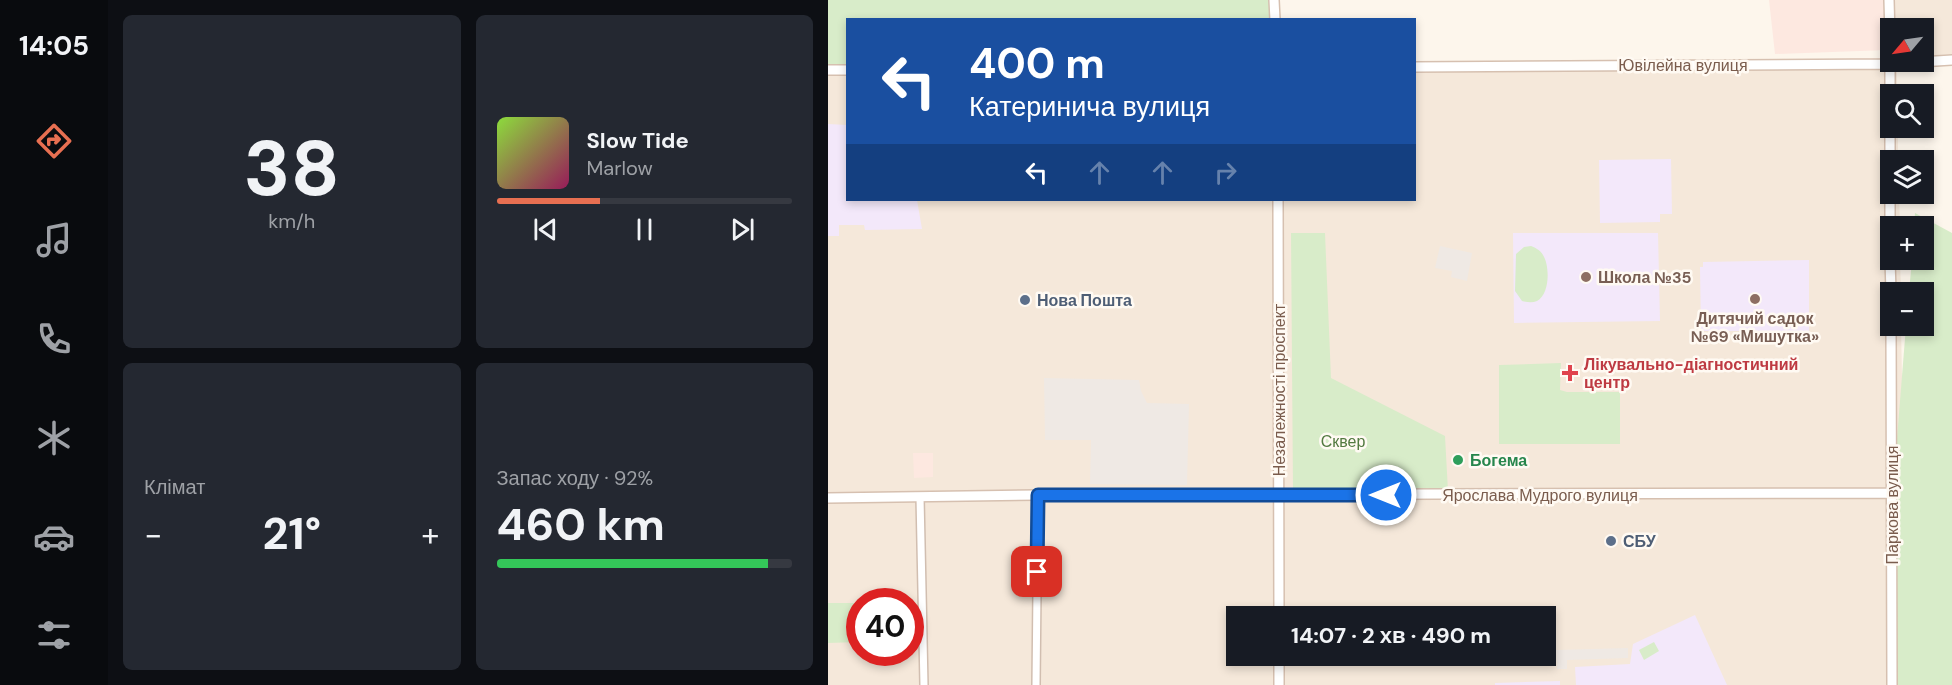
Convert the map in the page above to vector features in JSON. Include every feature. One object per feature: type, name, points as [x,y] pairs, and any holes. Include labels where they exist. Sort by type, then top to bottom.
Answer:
[{"type":"street","points":[[1274,0],[1275,18]]},
{"type":"street","points":[[1889,0],[1890,18]]},
{"type":"street","name":"Ювілейна вулиця","points":[[1416,68],[1880,60]]},
{"type":"street","name":"Ювілейна вулиця","points":[[1934,60],[1952,60]]},
{"type":"street","points":[[828,70],[846,70]]},
{"type":"street","points":[[1890,72],[1890,150]]},
{"type":"street","name":"Незалежності проспект","points":[[1278,201],[1279,606]]},
{"type":"street","name":"Паркова вулиця","points":[[1891,336],[1892,685]]},
{"type":"street","name":"Ярослава Мудрого вулиця","points":[[828,498],[1038,495],[1892,493]]},
{"type":"street","points":[[1036,685],[1038,495]]},
{"type":"street","points":[[920,497],[924,685]]},
{"type":"street","points":[[1279,666],[1279,685]]},
{"type":"shaded area","points":[[1769,0],[1886,0],[1886,18],[1880,18],[1880,50],[1775,54]]},
{"type":"shaded area","points":[[1894,0],[1952,0],[1952,54],[1934,55],[1934,18],[1894,18]]},
{"type":"shaded area","points":[[1536,61],[1713,67],[1880,68],[1880,72],[1897,72],[1897,84],[1880,84],[1880,138],[1898,138],[1898,150],[1880,150],[1880,204],[1899,204],[1900,216],[1880,216],[1880,270],[1900,270],[1901,282],[1880,282],[1880,336],[1901,336],[1908,685],[828,685],[828,62],[846,65],[846,201],[1416,201],[1416,66]]},
{"type":"shaded area","points":[[828,124],[846,125],[846,201],[917,201],[922,229],[865,230],[864,225],[839,225],[839,236],[828,236]]},
{"type":"shaded area","points":[[1671,159],[1672,214],[1660,214],[1660,222],[1600,223],[1599,160]]},
{"type":"shaded area","name":"Школа №35","points":[[1513,233],[1658,233],[1660,321],[1514,323]]},
{"type":"shaded area","points":[[1440,246],[1472,253],[1467,281],[1451,277],[1452,271],[1435,268]]},
{"type":"shaded area","name":"Дитячий садок №69 «Мишутка»","points":[[1809,260],[1809,331],[1701,331],[1700,267],[1703,267],[1703,262]]},
{"type":"shaded area","points":[[1044,378],[1139,380],[1147,403],[1189,404],[1187,485],[1090,484],[1091,440],[1045,440]]},
{"type":"shaded area","points":[[913,453],[933,453],[933,477],[914,478]]},
{"type":"shaded area","points":[[1695,615],[1727,685],[1576,685],[1575,667],[1630,664],[1633,644]]},
{"type":"shaded area","points":[[1628,648],[1628,658],[1567,660],[1567,669],[1557,669],[1556,650]]},
{"type":"shaded area","points":[[1560,681],[1560,685],[1495,685],[1495,683]]},
{"type":"green space","points":[[828,0],[1270,0],[1270,18],[846,18],[846,65],[828,65]]},
{"type":"green space","points":[[1934,223],[1952,233],[1952,685],[1897,685],[1894,476],[1905,336],[1934,336],[1934,282],[1910,282],[1911,270],[1934,270]]},
{"type":"green space","name":"Сквер","points":[[1291,233],[1325,233],[1331,378],[1445,436],[1448,491],[1293,490]]},
{"type":"green space","points":[[1531,246],[1543,255],[1548,280],[1541,297],[1537,301],[1530,302],[1522,301],[1515,291],[1516,254],[1524,247]]},
{"type":"green space","points":[[1561,363],[1560,390],[1620,392],[1620,444],[1499,444],[1499,365]]},
{"type":"green space","points":[[828,603],[846,603],[846,642],[828,643]]},
{"type":"green space","points":[[1654,642],[1659,651],[1644,660],[1639,650]]},
{"type":"place","name":"Школа №35","points":[[1586,277]]},
{"type":"place","name":"Дитячий садок №69 «Мишутка»","points":[[1755,299]]},
{"type":"place","name":"Нова Пошта","points":[[1025,300]]},
{"type":"place","name":"Лікувально-діагностичний центр","points":[[1570,373]]},
{"type":"place","name":"Богема","points":[[1458,460]]},
{"type":"place","name":"СБУ","points":[[1611,541]]},
{"type":"route","points":[[1037,572],[1038,495],[1386,495]]}]
